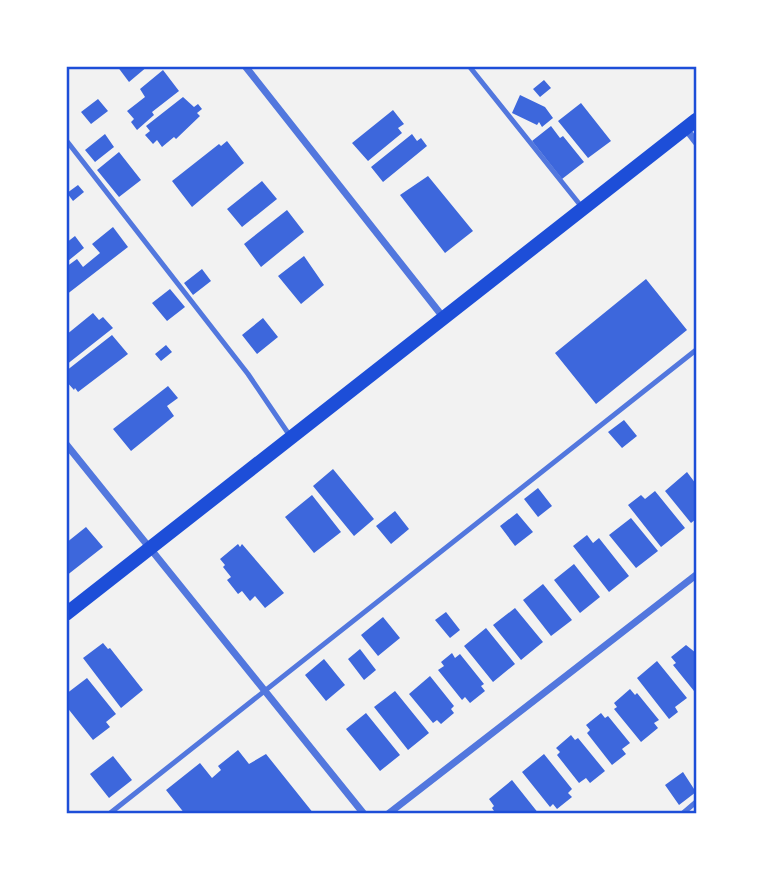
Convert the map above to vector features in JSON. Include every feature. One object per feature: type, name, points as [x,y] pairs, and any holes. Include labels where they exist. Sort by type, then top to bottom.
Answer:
[{"type":"main road","points":[[66,614],[691,124]]},
{"type":"street","points":[[245,66],[444,318]]},
{"type":"street","points":[[691,124],[696,142]]},
{"type":"street","points":[[66,444],[364,814]]},
{"type":"street","points":[[388,814],[696,575]]},
{"type":"lane","points":[[469,66],[583,209]]},
{"type":"lane","points":[[66,140],[248,373],[291,437]]},
{"type":"lane","points":[[109,814],[696,350]]},
{"type":"lane","points":[[682,814],[696,802]]},
{"type":"building","points":[[117,66],[148,66],[129,82]]},
{"type":"building","points":[[163,70],[179,91],[152,112],[154,115],[137,130],[131,122],[134,119],[127,111],[145,97],[140,89]]},
{"type":"building","points":[[544,80],[551,88],[540,97],[533,89]]},
{"type":"building","points":[[520,95],[545,107],[553,118],[542,127],[539,122],[537,125],[512,113]]},
{"type":"building","points":[[183,97],[194,107],[198,104],[202,109],[197,113],[200,116],[176,139],[174,137],[162,147],[157,140],[153,144],[145,135],[150,131],[146,126]]},
{"type":"building","points":[[98,99],[108,111],[91,124],[81,112]]},
{"type":"building","points":[[581,103],[611,141],[588,158],[558,121]]},
{"type":"building","points":[[393,110],[404,124],[398,128],[402,133],[368,161],[352,143]]},
{"type":"building","points":[[551,126],[584,162],[562,179],[532,141]]},
{"type":"building","points":[[105,134],[114,147],[95,162],[85,150]]},
{"type":"building","points":[[412,134],[417,141],[421,138],[427,146],[383,182],[371,167]]},
{"type":"building","points":[[227,141],[244,163],[192,207],[172,181],[219,144],[221,146]]},
{"type":"building","points":[[119,152],[141,180],[119,197],[97,170]]},
{"type":"building","points":[[428,176],[473,231],[445,253],[400,195]]},
{"type":"building","points":[[262,181],[277,199],[242,227],[227,209]]},
{"type":"building","points":[[78,185],[84,192],[73,201],[67,193]]},
{"type":"building","points":[[287,210],[304,232],[261,267],[244,244]]},
{"type":"building","points":[[113,227],[128,247],[66,295],[66,267],[77,259],[83,267],[100,253],[92,244]]},
{"type":"building","points":[[75,236],[84,248],[68,261],[66,243]]},
{"type":"building","points":[[304,256],[324,285],[301,304],[278,276]]},
{"type":"building","points":[[202,269],[211,281],[193,295],[184,283]]},
{"type":"building","points":[[646,279],[687,330],[596,404],[555,353]]},
{"type":"building","points":[[170,289],[185,307],[167,321],[152,303]]},
{"type":"building","points":[[93,313],[99,320],[103,317],[113,328],[66,365],[66,335]]},
{"type":"building","points":[[263,318],[278,337],[257,354],[242,335]]},
{"type":"building","points":[[112,335],[128,354],[78,392],[75,388],[74,390],[66,381],[66,371]]},
{"type":"building","points":[[166,345],[172,352],[161,361],[155,354]]},
{"type":"building","points":[[168,386],[178,398],[167,406],[174,416],[131,451],[113,429]]},
{"type":"building","points":[[624,420],[637,436],[622,448],[608,432]]},
{"type":"building","points":[[333,469],[374,519],[354,536],[313,486]]},
{"type":"building","points":[[687,472],[696,484],[696,519],[691,523],[665,491]]},
{"type":"building","points":[[538,488],[552,506],[538,517],[524,499]]},
{"type":"building","points":[[655,491],[685,528],[661,547],[628,505],[641,495],[645,499]]},
{"type":"building","points":[[312,495],[341,532],[314,553],[285,517]]},
{"type":"building","points":[[395,511],[409,529],[391,544],[376,526]]},
{"type":"building","points":[[517,513],[533,532],[515,546],[500,526]]},
{"type":"building","points":[[631,518],[658,551],[636,568],[609,535]]},
{"type":"building","points":[[86,527],[103,547],[66,576],[66,543]]},
{"type":"building","points":[[587,535],[593,543],[599,538],[629,576],[609,592],[573,546]]},
{"type":"building","points":[[238,544],[240,547],[242,544],[284,593],[265,608],[255,596],[250,601],[242,591],[238,594],[227,580],[231,577],[220,559]]},
{"type":"building","points":[[574,564],[600,597],[580,613],[554,580]]},
{"type":"building","points":[[543,584],[572,620],[551,636],[523,600]]},
{"type":"building","points":[[515,608],[543,642],[521,660],[493,625]]},
{"type":"building","points":[[446,612],[460,630],[450,638],[435,620]]},
{"type":"building","points":[[383,617],[400,638],[378,656],[361,635]]},
{"type":"building","points":[[486,628],[515,664],[493,682],[464,646]]},
{"type":"building","points":[[103,643],[143,690],[121,708],[83,658]]},
{"type":"building","points":[[686,645],[696,653],[694,691],[673,665],[676,663],[671,657]]},
{"type":"building","points":[[360,649],[376,670],[364,680],[348,659]]},
{"type":"building","points":[[452,653],[455,658],[460,654],[484,684],[481,686],[485,691],[470,703],[465,697],[462,700],[438,670],[444,666],[441,662]]},
{"type":"building","points":[[324,659],[345,685],[326,701],[305,675]]},
{"type":"building","points":[[657,661],[687,698],[675,707],[678,712],[669,719],[637,678]]},
{"type":"building","points":[[430,676],[454,706],[451,709],[454,713],[441,724],[437,720],[433,723],[409,694]]},
{"type":"building","points":[[87,678],[116,714],[106,722],[110,727],[93,740],[66,706],[66,694]]},
{"type":"building","points":[[630,689],[635,695],[637,693],[659,720],[654,723],[658,728],[641,742],[614,709],[617,707],[614,703]]},
{"type":"building","points":[[395,691],[429,733],[408,750],[374,707]]},
{"type":"building","points":[[366,713],[400,755],[380,771],[346,729]]},
{"type":"building","points":[[601,713],[605,718],[608,716],[630,743],[622,749],[626,754],[612,765],[587,733],[590,730],[586,725]]},
{"type":"building","points":[[571,735],[575,740],[578,738],[605,771],[590,783],[586,778],[579,783],[557,755],[560,752],[556,748]]},
{"type":"building","points":[[238,750],[249,764],[266,754],[314,814],[185,814],[166,790],[200,763],[212,778],[221,770],[218,766]]},
{"type":"building","points":[[544,754],[572,789],[568,793],[572,797],[557,809],[553,804],[550,807],[522,772]]},
{"type":"building","points":[[113,756],[132,780],[109,798],[90,774]]},
{"type":"building","points":[[683,772],[696,792],[679,805],[665,785]]},
{"type":"building","points":[[512,780],[539,814],[496,814],[489,799]]}]
